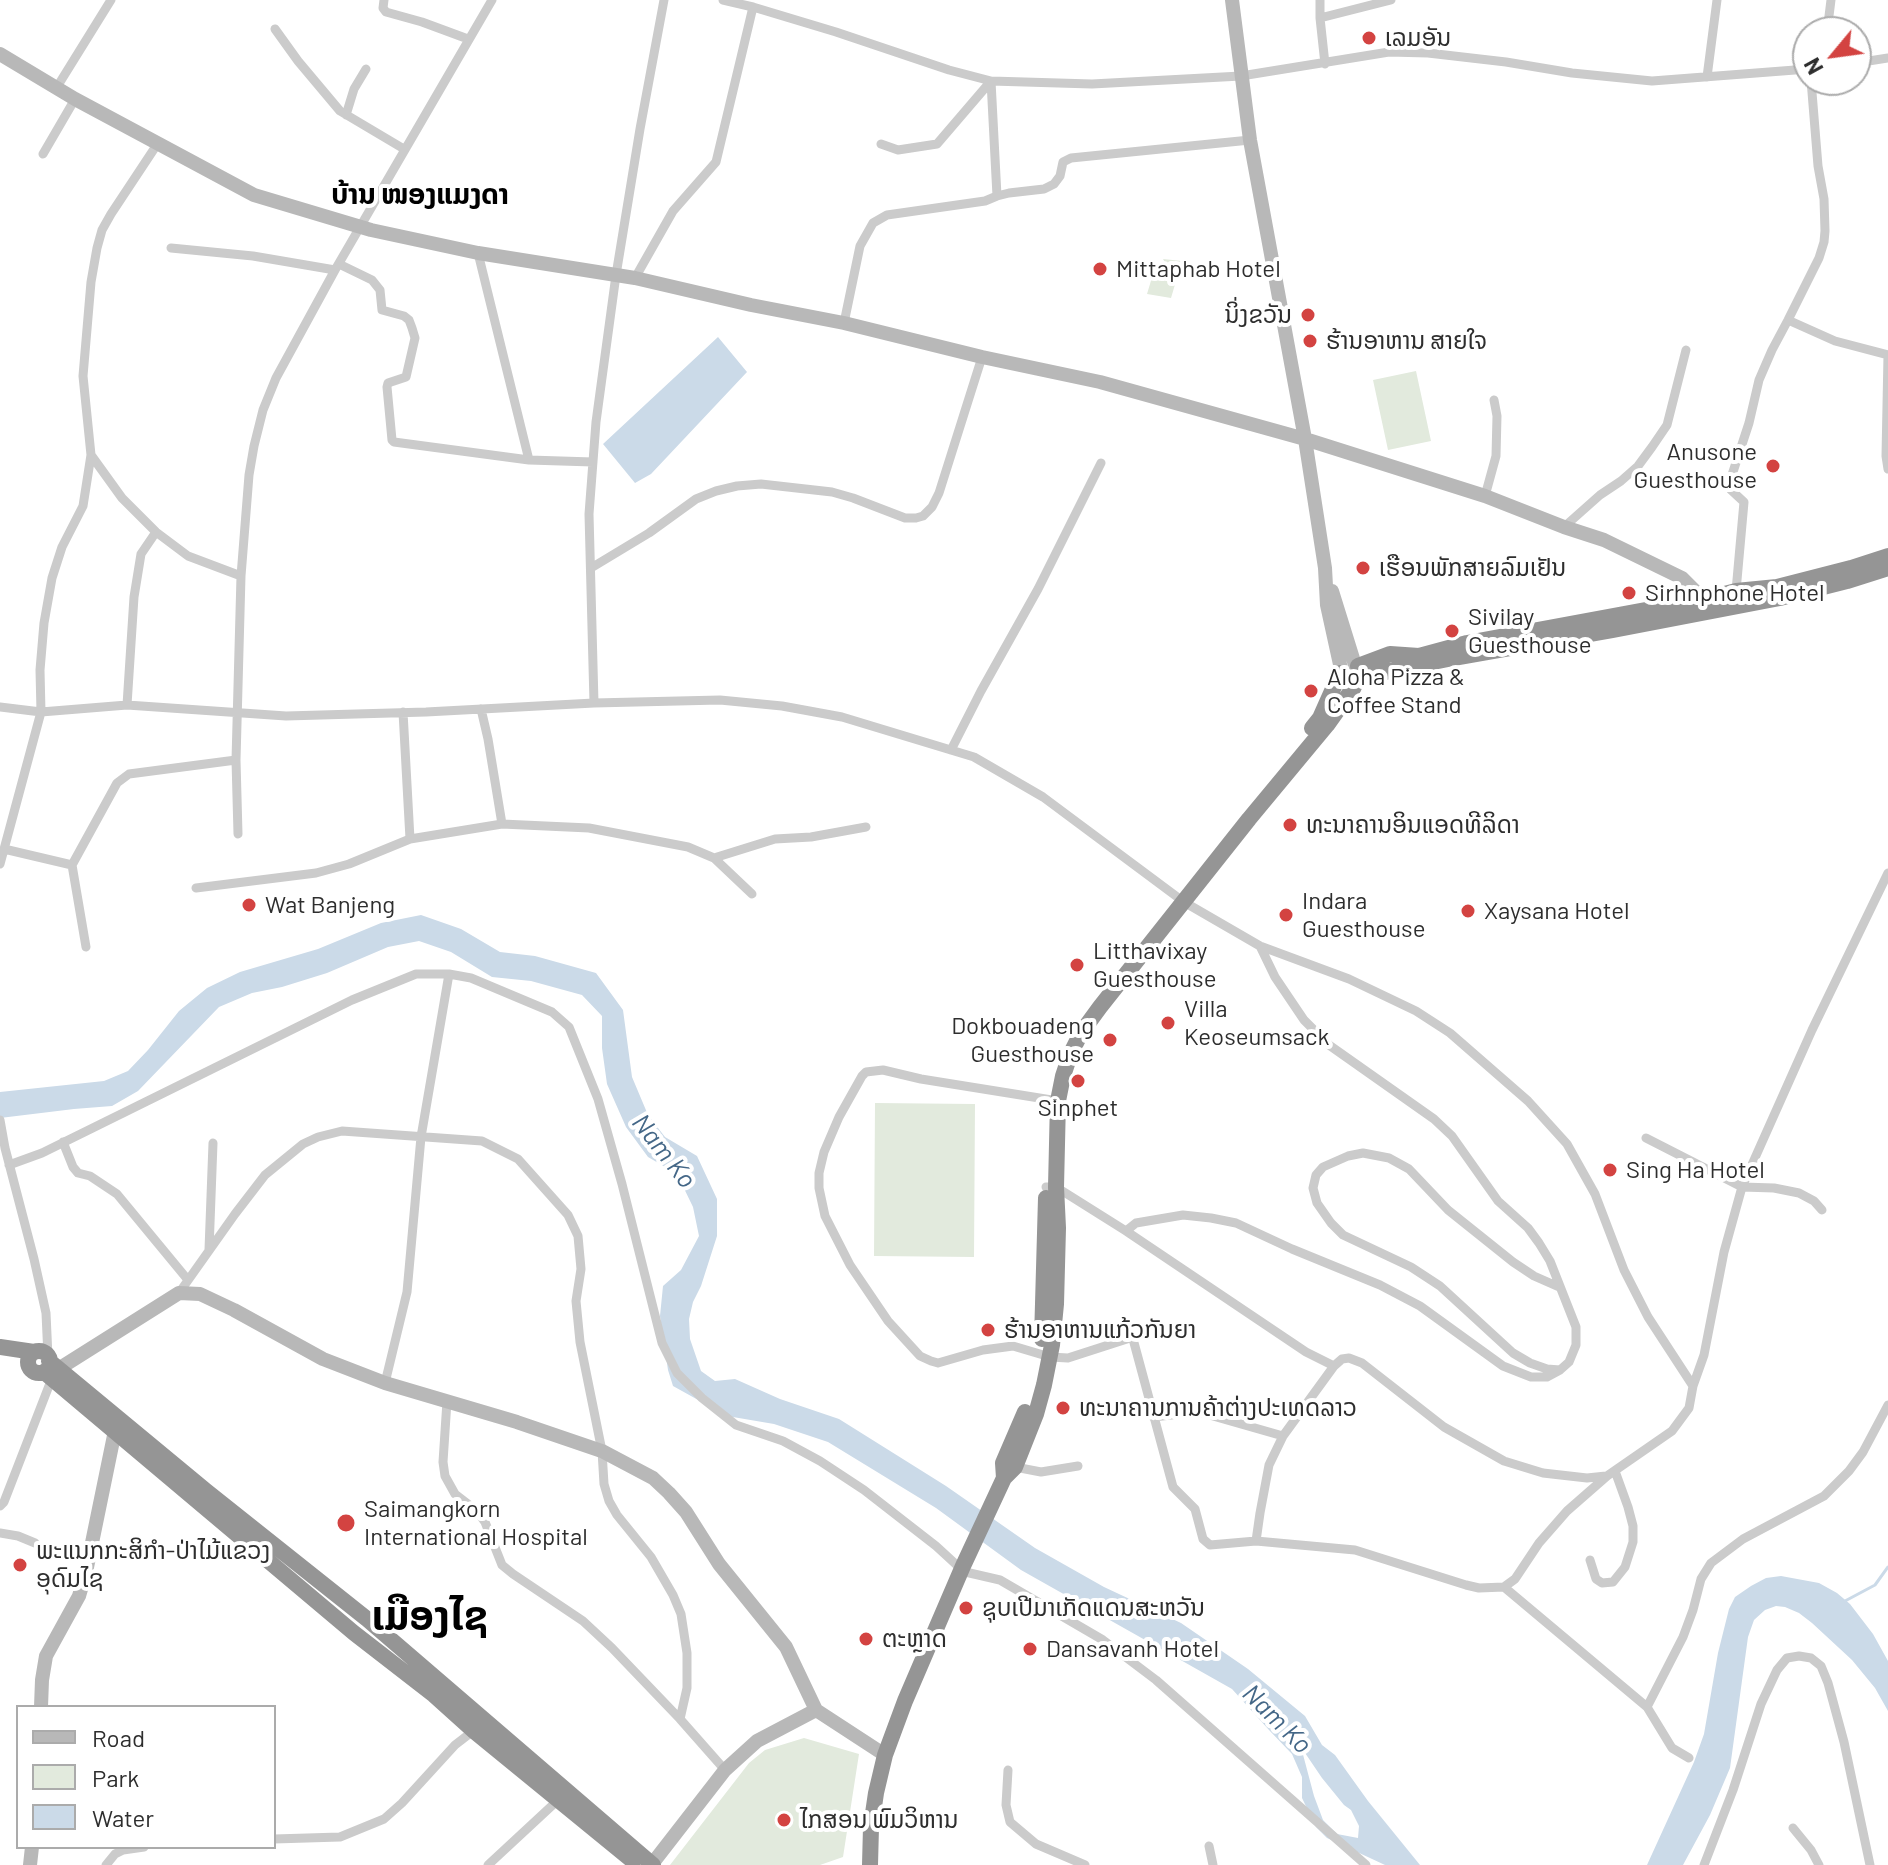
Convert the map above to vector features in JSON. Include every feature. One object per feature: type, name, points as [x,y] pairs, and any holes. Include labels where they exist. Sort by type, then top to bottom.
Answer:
[{"type":"highway","points":[[870,1865],[871,1827],[885,1755],[962,1569],[1006,1478],[1003,1463],[1045,1356],[1057,1276],[1051,1187],[1053,1100],[1066,1065],[1081,1033],[1180,899],[1249,819],[1323,722],[1352,673],[1390,654],[1419,656],[1467,643],[1709,605],[1888,556]]},
{"type":"highway","points":[[1738,598],[1780,598],[1888,568]]},
{"type":"highway","points":[[0,1350],[44,1363],[116,1424],[206,1491],[304,1579],[367,1619],[557,1801],[578,1809],[653,1864]]},
{"type":"highway","points":[[479,1726],[578,1809],[638,1865]]},
{"type":"highway","points":[[857,1865],[871,1827]]},
{"type":"street","points":[[57,87],[111,0]]},
{"type":"street","points":[[384,0],[386,12],[468,39]]},
{"type":"street","points":[[238,834],[236,760],[241,576],[249,475],[263,410],[276,378],[359,227],[492,0]]},
{"type":"street","points":[[594,703],[589,514],[596,422],[616,275],[664,0]]},
{"type":"street","points":[[723,0],[991,81],[1092,84],[1241,76],[1389,52],[1428,53],[1652,81],[1792,70]]},
{"type":"street","points":[[1232,0],[1250,140],[1305,439],[1325,568],[1327,605],[1352,673]]},
{"type":"street","points":[[1236,32],[1242,0]]},
{"type":"street","points":[[1320,0],[1325,64]]},
{"type":"street","points":[[1320,18],[1391,0]]},
{"type":"street","points":[[1707,77],[1717,0]]},
{"type":"street","points":[[635,278],[673,211],[716,162],[753,7]]},
{"type":"street","points":[[275,29],[331,103],[404,149]]},
{"type":"street","points":[[0,54],[75,99],[254,195],[359,227],[478,253],[635,278],[1100,382],[1305,439],[1485,496],[1604,540],[1682,578],[1709,605]]},
{"type":"street","points":[[346,115],[354,89],[366,69]]},
{"type":"street","points":[[881,144],[898,150],[937,144],[991,81]]},
{"type":"street","points":[[991,81],[997,196]]},
{"type":"street","points":[[1738,598],[1744,502],[1729,484],[1759,380],[1819,258],[1825,231],[1812,96]]},
{"type":"street","points":[[43,154],[75,99]]},
{"type":"street","points":[[844,323],[860,246],[873,223],[887,215],[1044,189],[1054,184],[1060,176],[1063,162],[1071,158],[1250,140]]},
{"type":"street","points":[[0,864],[41,712],[40,670],[52,578],[62,547],[83,506],[91,455],[83,376],[97,248],[111,214],[158,143]]},
{"type":"street","points":[[171,248],[337,267],[372,280],[380,290],[382,310],[409,320],[415,338],[406,377],[388,383],[387,387],[392,440],[396,443],[529,460],[593,462]]},
{"type":"street","points":[[478,253],[529,460]]},
{"type":"street","points":[[1788,320],[1835,341],[1888,355],[1888,469]]},
{"type":"street","points":[[1564,527],[1638,466],[1667,425],[1686,350]]},
{"type":"street","points":[[591,568],[649,533],[696,499],[737,486],[761,484],[832,492],[905,518],[923,516],[939,493],[982,357]]},
{"type":"street","points":[[1485,496],[1496,456],[1497,416],[1494,400]]},
{"type":"street","points":[[91,455],[122,498],[156,532],[188,556],[241,576]]},
{"type":"street","points":[[951,750],[1038,589],[1101,463]]},
{"type":"street","points":[[127,705],[134,597],[141,554],[156,532]]},
{"type":"street","points":[[0,707],[41,712],[127,705],[286,716],[720,700],[782,706],[842,717],[974,757],[1043,797],[1180,899],[1260,946],[1349,979],[1416,1011],[1450,1033],[1528,1101],[1567,1144],[1595,1194],[1624,1270],[1648,1317],[1693,1386]]},
{"type":"street","points":[[481,709],[502,824]]},
{"type":"street","points":[[403,712],[410,839]]},
{"type":"street","points":[[86,947],[72,865],[117,783],[129,774],[236,760]]},
{"type":"street","points":[[196,888],[316,873],[349,864],[410,839],[502,824],[589,828],[688,847],[714,858],[752,894]]},
{"type":"street","points":[[714,858],[775,839],[811,837],[866,827]]},
{"type":"street","points":[[4,849],[72,865]]},
{"type":"street","points":[[1053,1100],[876,1069],[862,1076],[839,1117],[819,1173],[825,1216],[850,1265],[888,1321],[920,1356],[938,1363],[983,1350],[1013,1346],[1045,1356],[1068,1358],[1133,1339],[1173,1487],[1195,1509],[1206,1543],[1256,1541],[1355,1550],[1466,1585],[1504,1587],[1515,1579],[1539,1543],[1567,1511],[1611,1473],[1672,1431],[1689,1408],[1742,1187],[1812,1030],[1888,873]]},
{"type":"street","points":[[1126,1231],[1136,1223],[1183,1215],[1236,1223],[1380,1285],[1420,1306],[1503,1366],[1531,1377],[1547,1377],[1569,1362],[1576,1345],[1576,1327],[1550,1261],[1528,1228],[1498,1201],[1452,1136],[1434,1119],[1329,1045],[1304,1020],[1275,977],[1260,946]]},
{"type":"street","points":[[9,1165],[63,1142],[352,1000],[416,974],[471,978],[552,1012],[569,1027],[598,1099],[662,1343],[677,1373],[736,1425],[783,1441],[864,1490],[962,1569],[1000,1580],[1103,1640],[1156,1680],[1366,1865]]},
{"type":"street","points":[[385,1383],[407,1292],[421,1137],[449,974]]},
{"type":"street","points":[[0,1120],[46,1313],[44,1363],[4,1502],[0,1506]]},
{"type":"street","points":[[44,1363],[183,1286],[265,1175],[303,1144],[318,1137],[342,1131],[482,1141],[518,1159],[568,1215],[578,1236],[581,1269],[576,1301],[580,1342],[602,1451],[604,1484],[617,1515],[651,1557],[681,1614],[687,1653],[687,1688],[680,1719]]},
{"type":"street","points":[[1646,1138],[1742,1187],[1799,1193],[1814,1201],[1822,1210]]},
{"type":"street","points":[[63,1142],[73,1167],[78,1173],[90,1176],[117,1194],[183,1286],[323,1359],[385,1383],[602,1451],[653,1478],[686,1512],[719,1564],[786,1647],[816,1710],[885,1755]]},
{"type":"street","points":[[209,1250],[213,1143]]},
{"type":"street","points":[[1559,1287],[1513,1262],[1448,1210],[1409,1169],[1389,1158],[1363,1153],[1348,1156],[1323,1167],[1316,1175],[1313,1188],[1317,1203],[1343,1235],[1411,1267],[1440,1286],[1513,1353],[1530,1363],[1560,1370]]},
{"type":"street","points":[[1051,1187],[1126,1231],[1306,1352],[1334,1366]]},
{"type":"street","points":[[1256,1541],[1269,1465],[1283,1436],[1342,1359],[1362,1363],[1444,1427],[1504,1461],[1543,1473],[1587,1478],[1611,1473]]},
{"type":"street","points":[[447,1401],[445,1476],[455,1494],[477,1511],[485,1522],[502,1565],[583,1621],[680,1719],[725,1770]]},
{"type":"street","points":[[1647,1707],[1683,1637],[1701,1579],[1711,1563],[1743,1539],[1824,1496],[1863,1452],[1888,1405]]},
{"type":"street","points":[[1153,1417],[1199,1412],[1283,1436]]},
{"type":"street","points":[[41,1705],[46,1656],[79,1596],[86,1572],[116,1424]]},
{"type":"street","points":[[1006,1478],[1078,1466]]},
{"type":"street","points":[[1590,1560],[1596,1579],[1602,1583],[1613,1582],[1629,1556],[1633,1542],[1628,1507],[1611,1473]]},
{"type":"street","points":[[0,1533],[35,1543]]},
{"type":"street","points":[[1504,1587],[1647,1707],[1672,1748],[1689,1758]]},
{"type":"street","points":[[1704,1865],[1761,1704],[1777,1670],[1787,1658],[1799,1656],[1811,1658],[1821,1666],[1828,1683],[1870,1865]]},
{"type":"street","points":[[653,1864],[725,1770],[757,1741],[816,1710]]},
{"type":"street","points":[[276,1839],[340,1837],[384,1819],[455,1745],[479,1726]]},
{"type":"street","points":[[1008,1770],[1006,1805],[1010,1822],[1036,1844],[1085,1865]]},
{"type":"street","points":[[488,1865],[557,1801]]},
{"type":"street","points":[[1793,1828],[1819,1865]]},
{"type":"street","points":[[1209,1846],[1213,1865]]},
{"type":"street","points":[[106,1865],[115,1854],[130,1849]]},
{"type":"green space","points":[[1163,259],[1182,261],[1171,298],[1147,294],[1153,274],[1164,273],[1167,266]]},
{"type":"green space","points":[[1416,371],[1431,441],[1388,450],[1373,380]]},
{"type":"green space","points":[[875,1103],[975,1104],[974,1257],[874,1256]]},
{"type":"green space","points":[[804,1738],[859,1754],[843,1857],[820,1865],[670,1865],[749,1763],[765,1750]]},
{"type":"water","points":[[718,337],[747,372],[651,474],[635,483],[603,444]]},
{"type":"water","name":"Nam Ko","points":[[421,915],[461,929],[500,952],[535,956],[596,973],[623,1010],[632,1077],[648,1115],[665,1137],[697,1156],[717,1199],[717,1236],[689,1319],[690,1339],[701,1371],[715,1381],[735,1379],[780,1399],[839,1419],[946,1486],[1035,1548],[1104,1587],[1181,1623],[1248,1669],[1305,1716],[1322,1745],[1335,1755],[1420,1865],[1385,1865],[1327,1838],[1316,1827],[1302,1798],[1302,1777],[1292,1754],[1232,1689],[1021,1570],[936,1508],[828,1442],[774,1424],[727,1416],[673,1386],[660,1316],[663,1286],[681,1270],[699,1236],[693,1207],[677,1174],[648,1157],[626,1127],[607,1084],[602,1016],[582,995],[531,981],[492,977],[451,952],[419,941],[388,947],[327,973],[252,993],[219,1007],[138,1091],[112,1106],[0,1118],[0,1092],[104,1081],[128,1071],[179,1011],[207,988],[240,972],[318,949],[381,923]],"holes":[[[1301,1747],[1322,1778],[1351,1810],[1359,1826],[1358,1838],[1337,1834],[1323,1820]]]},
{"type":"water","points":[[1781,1576],[1819,1583],[1850,1604],[1873,1634],[1888,1661],[1888,1711],[1875,1688],[1852,1660],[1812,1623],[1785,1607],[1765,1610],[1754,1620],[1748,1637],[1730,1768],[1710,1815],[1683,1865],[1647,1865],[1704,1734],[1729,1609],[1735,1597],[1751,1586],[1766,1578]]},
{"type":"waterway","points":[[1845,1601],[1875,1585],[1888,1567]]},
{"type":"place","name":"ເລມອັນ","points":[[1369,38]]},
{"type":"place","name":"Mittaphab Hotel","points":[[1100,269]]},
{"type":"place","name":"ນິ່ງຂວັນ","points":[[1308,315]]},
{"type":"place","name":"ຮ້ານອາຫານ ສາຍໃຈ","points":[[1310,341]]},
{"type":"place","name":"Anusone Guesthouse","points":[[1773,466]]},
{"type":"place","name":"ເຮືອນພັກສາຍລົມເຢັນ","points":[[1363,568]]},
{"type":"place","name":"Sirhnphone Hotel","points":[[1629,593]]},
{"type":"place","name":"Sivilay Guesthouse","points":[[1452,631]]},
{"type":"place","name":"Aloha Pizza & Coffee Stand","points":[[1311,691]]},
{"type":"place","name":"ທະນາຄານອິນແອດທີລິດາ","points":[[1290,825]]},
{"type":"place","name":"Wat Banjeng","points":[[249,905]]},
{"type":"place","name":"Xaysana Hotel","points":[[1468,911]]},
{"type":"place","name":"Indara Guesthouse","points":[[1286,915]]},
{"type":"place","name":"Litthavixay Guesthouse","points":[[1077,965]]},
{"type":"place","name":"Villa Keoseumsack","points":[[1168,1023]]},
{"type":"place","name":"Dokbouadeng Guesthouse","points":[[1110,1040]]},
{"type":"place","name":"Sinphet","points":[[1078,1081]]},
{"type":"place","name":"Sing Ha Hotel","points":[[1610,1170]]},
{"type":"place","name":"ຮ້ານອາຫານແກ້ວກັນຍາ","points":[[988,1330]]},
{"type":"place","name":"ທະນາຄານການຄ້າຕ່າງປະເທດລາວ","points":[[1063,1408]]},
{"type":"place","name":"Saimangkorn International Hospital","points":[[346,1523]]},
{"type":"place","name":"ພະແນກກະສິກຳ-ປ່າໄມ້ແຂວງ ອຸດົມໄຊ","points":[[20,1565]]},
{"type":"place","name":"ຊຸບເປີມາເກັດແດນສະຫວັນ","points":[[966,1608]]},
{"type":"place","name":"ຕະຫຼາດ","points":[[866,1639]]},
{"type":"place","name":"Dansavanh Hotel","points":[[1030,1649]]},
{"type":"place","name":"ໄກສອນ ພົມວິຫານ","points":[[784,1820]]},
{"type":"district","name":"ບ້ານ ໜອງແມງດາ","points":[[420,195]]},
{"type":"district","name":"ເມືອງໄຊ","points":[[430,1617]]}]
